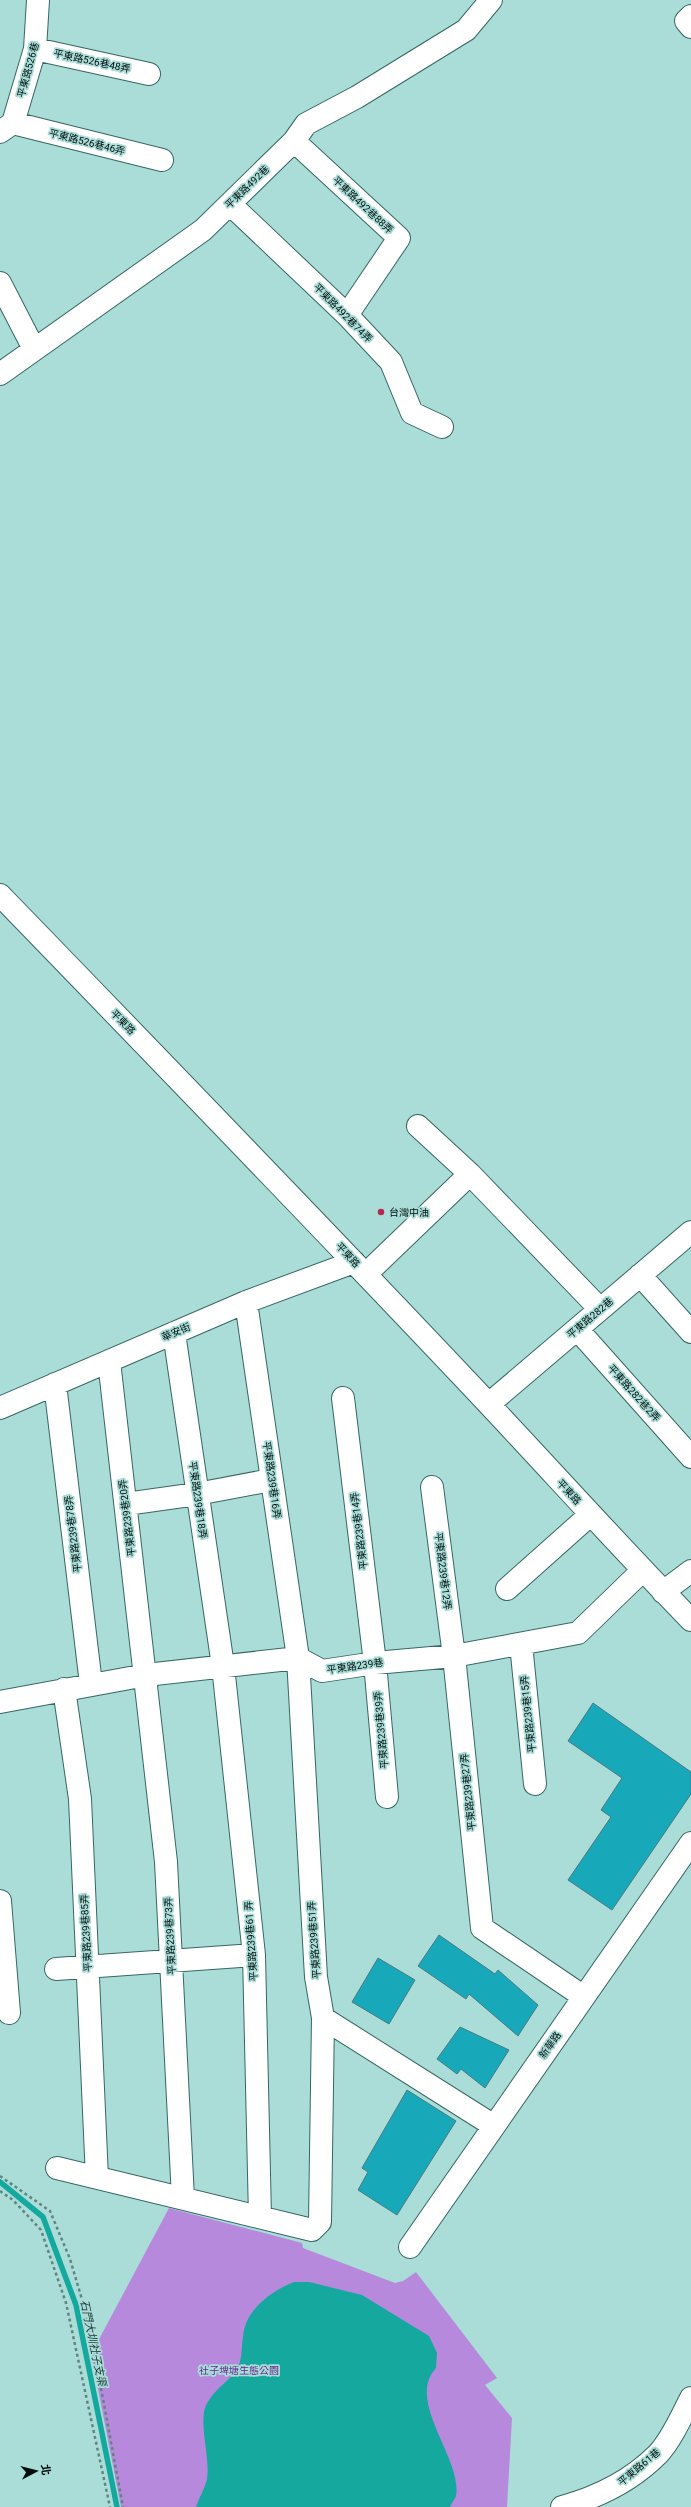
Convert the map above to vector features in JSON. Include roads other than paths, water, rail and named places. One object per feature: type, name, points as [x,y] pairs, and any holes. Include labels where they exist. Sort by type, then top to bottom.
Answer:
[{"type":"street","name":"平東路526巷","points":[[6,127],[35,48],[38,0]]},
{"type":"street","name":"平東路492巷","points":[[0,374],[203,230],[294,140],[306,124],[357,97],[466,30],[491,0]]},
{"type":"street","points":[[691,16],[686,21],[691,27]]},
{"type":"street","name":"平東路526巷48弄","points":[[35,48],[149,74]]},
{"type":"street","name":"平東路526巷46弄","points":[[6,127],[162,160]]},
{"type":"street","name":"平東路492巷88弄","points":[[294,140],[399,238],[347,315]]},
{"type":"street","name":"平東路492巷74弄","points":[[230,204],[347,315],[391,362],[412,413],[442,427]]},
{"type":"street","points":[[0,283],[34,349]]},
{"type":"street","name":"平東路","points":[[0,895],[360,1268],[489,1404],[642,1571],[691,1620]]},
{"type":"street","points":[[418,1126],[470,1174],[600,1310]]},
{"type":"street","points":[[360,1268],[470,1174]]},
{"type":"street","name":"平東路282巷","points":[[489,1404],[691,1232]]},
{"type":"street","name":"華安街","points":[[0,1408],[246,1302],[360,1268]]},
{"type":"street","points":[[640,1276],[691,1332]]},
{"type":"street","name":"平東路239巷16弄","points":[[246,1302],[298,1658]]},
{"type":"street","name":"平東路282巷2弄","points":[[577,1329],[691,1457]]},
{"type":"street","name":"平東路239巷18弄","points":[[174,1333],[223,1666]]},
{"type":"street","name":"平東路239巷20弄","points":[[110,1361],[146,1674]]},
{"type":"street","name":"平東路239巷78弄","points":[[55,1384],[91,1684]]},
{"type":"street","name":"平東路239巷14弄","points":[[344,1398],[375,1663]]},
{"type":"street","points":[[126,1504],[197,1494],[271,1480]]},
{"type":"street","name":"平東路239巷12弄","points":[[432,1487],[454,1656]]},
{"type":"street","points":[[507,1590],[590,1514]]},
{"type":"street","name":"平東路239巷","points":[[298,1658],[322,1671],[375,1663],[454,1656],[578,1633],[642,1571]]},
{"type":"street","points":[[663,1592],[691,1571]]},
{"type":"street","name":"平東路239巷15弄","points":[[521,1644],[535,1784]]},
{"type":"street","name":"平東路239巷27弄","points":[[454,1656],[482,1928],[584,1997]]},
{"type":"street","points":[[0,1702],[146,1674],[298,1658]]},
{"type":"street","name":"平東路239巷51弄","points":[[260,2218],[312,2230],[320,2222],[323,2018],[316,1977],[298,1658]]},
{"type":"street","name":"平東路239巷39弄","points":[[375,1663],[387,1797]]},
{"type":"street","name":"平東路239巷61 弄","points":[[223,1666],[254,1956],[260,2218]]},
{"type":"street","name":"平東路239巷73弄","points":[[146,1674],[166,1862],[183,2198]]},
{"type":"street","name":"平東路239巷85弄","points":[[64,1689],[80,1798],[97,2178]]},
{"type":"street","name":"新華路","points":[[410,2247],[691,1843]]},
{"type":"street","points":[[0,1901],[10,2013]]},
{"type":"street","points":[[56,1969],[171,1960],[254,1956]]},
{"type":"street","points":[[323,2018],[494,2126]]},
{"type":"street","points":[[57,2168],[260,2218]]},
{"type":"street","name":"平東路61巷","points":[[562,2507],[584,2501],[622,2484],[658,2453],[673,2432],[691,2398]]},
{"type":"water","points":[[294,2282],[309,2282],[362,2295],[429,2336],[437,2353],[436,2368],[428,2381],[427,2397],[431,2413],[456,2481],[456,2496],[450,2507],[196,2507],[205,2486],[208,2471],[203,2420],[206,2405],[209,2399],[237,2369],[241,2357],[245,2327],[254,2310],[268,2296]]},
{"type":"waterway","name":"石門大圳社子支渠","points":[[0,2182],[43,2217],[76,2305],[117,2507]]},
{"type":"place","name":"台灣中油","points":[[381,1212]]},
{"type":"park label","name":"社子埤塘生態公園","points":[[239,2370]]}]
